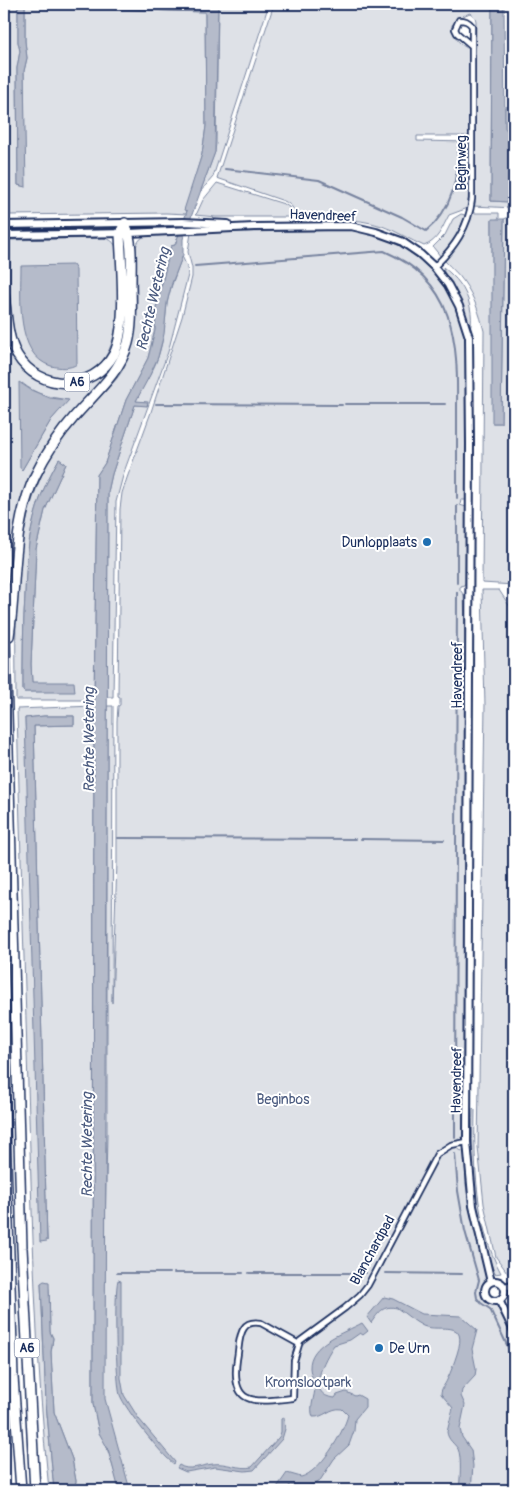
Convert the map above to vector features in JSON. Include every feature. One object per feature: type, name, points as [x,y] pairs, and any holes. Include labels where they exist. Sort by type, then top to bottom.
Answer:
[{"type":"highway","points":[[124,233],[125,223]]},
{"type":"highway","name":"A6","points":[[4,296],[12,343],[19,358],[28,369],[45,380],[55,382],[75,382],[92,376],[107,364],[119,341],[122,311],[124,233]]},
{"type":"highway","name":"A6","points":[[5,659],[12,617],[17,538],[21,518],[35,476],[61,433],[114,373],[128,345],[131,325],[124,233]]},
{"type":"highway","name":"A6","points":[[4,606],[22,1253],[35,1490]]},
{"type":"highway","name":"A6","points":[[4,1098],[13,1377],[21,1490]]},
{"type":"highway","name":"A6","points":[[32,1439],[40,1490]]},
{"type":"street","name":"Beginweg","points":[[434,267],[453,248],[464,229],[470,211],[472,46],[472,26],[469,22],[459,20],[454,29],[461,38],[472,46]]},
{"type":"street","name":"Havendreef","points":[[4,225],[183,222],[191,226]]},
{"type":"street","name":"Havendreef","points":[[4,236],[124,233],[180,230],[191,226],[351,226],[376,232],[401,242],[420,254],[434,267],[448,285],[459,306],[469,337],[468,1142],[473,1206],[491,1282]]},
{"type":"street","name":"Blanchardpad","points":[[299,1344],[307,1334],[351,1303],[368,1285],[437,1154],[451,1145],[468,1142]]},
{"type":"street","points":[[491,1282],[501,1282],[505,1287],[505,1293],[499,1300],[492,1300],[487,1296],[486,1290],[491,1282]]},
{"type":"street","points":[[505,1287],[514,1284]]},
{"type":"street","points":[[499,1300],[514,1331]]},
{"type":"street","points":[[252,1323],[261,1323],[299,1344],[294,1361],[293,1398],[284,1400],[249,1399],[237,1388],[235,1371],[241,1333],[246,1326],[252,1323]]},
{"type":"green space","points":[[8,4],[18,4],[18,42],[20,51],[17,68],[18,185],[25,187],[24,71],[27,58],[25,4],[104,4],[113,9],[205,12],[206,126],[202,154],[185,210],[187,214],[10,215]]},
{"type":"green space","points":[[218,4],[269,4],[213,177],[200,192],[215,152],[216,143]]},
{"type":"green space","points":[[274,4],[492,4],[491,201],[509,202],[510,134],[505,128],[505,107],[514,106],[514,208],[473,206],[476,21],[475,17],[470,13],[458,18],[452,25],[458,40],[471,50],[470,136],[417,136],[417,141],[470,142],[468,208],[449,215],[439,234],[429,244],[424,246],[393,230],[372,223],[340,219],[297,218],[292,207],[284,201],[217,178]]},
{"type":"green space","points":[[217,183],[284,204],[289,207],[291,217],[216,217],[195,215],[203,200]]},
{"type":"green space","points":[[472,213],[499,213],[499,219],[492,220],[493,423],[501,423],[504,219],[514,215],[514,414],[509,565],[514,566],[514,585],[482,583],[484,331],[468,287],[445,261],[464,232]]},
{"type":"green space","points":[[461,214],[465,215],[461,226],[441,257],[433,247],[445,235],[453,219]]},
{"type":"green space","name":"Beginbos","points":[[352,230],[381,237],[400,246],[426,265],[446,289],[460,318],[464,334],[467,368],[467,494],[466,500],[461,500],[460,505],[466,507],[465,583],[460,586],[460,590],[464,595],[466,661],[463,1103],[456,1103],[456,1108],[463,1108],[463,1136],[456,1141],[456,1148],[464,1152],[465,1156],[466,1185],[472,1220],[487,1275],[482,1285],[488,1301],[499,1305],[514,1338],[514,1490],[74,1490],[76,1481],[72,1459],[54,1412],[51,1352],[53,1338],[50,1332],[49,1290],[48,1285],[41,1283],[46,1403],[54,1490],[49,1490],[41,1397],[34,1258],[17,709],[94,706],[93,1404],[99,1433],[104,1439],[118,1482],[101,1423],[107,1134],[107,706],[113,706],[112,1003],[117,862],[117,721],[118,706],[120,705],[120,697],[118,696],[120,509],[122,493],[182,317],[192,277],[188,252],[191,233]],"holes":[[[74,716],[74,725],[34,726],[47,1241],[25,718]]]},
{"type":"green space","points":[[154,233],[180,233],[175,245],[171,246],[156,308],[155,330],[148,358],[126,400],[105,463],[97,475],[94,700],[16,700],[16,613],[20,555],[33,499],[43,472],[54,451],[76,423],[116,379],[130,353],[136,323],[136,247],[139,241],[143,237]],"holes":[[[59,459],[66,464],[45,510],[36,549],[31,664],[32,683],[75,691],[24,692],[24,607],[31,529],[39,502],[52,471]]]},
{"type":"green space","points":[[103,238],[112,241],[117,249],[117,320],[107,353],[98,366],[84,374],[63,378],[45,374],[29,364],[17,343],[12,318],[10,292],[10,240]]},
{"type":"green space","points":[[126,249],[126,324],[119,352],[112,368],[88,399],[27,491],[10,598],[6,322],[30,374],[85,382],[118,350],[124,250]],"holes":[[[22,383],[44,395],[68,400],[51,420],[22,470]]]},
{"type":"green space","points":[[182,256],[188,275],[168,352],[124,472],[116,502],[113,697],[107,697],[108,492],[112,474],[135,405],[148,405],[136,401],[158,357],[163,337],[168,298]]},
{"type":"green space","points":[[443,267],[466,294],[471,312],[470,330],[458,295]]},
{"type":"green space","points":[[482,590],[499,590],[514,613],[514,1279],[512,1279],[496,1257],[484,1204],[478,1147],[485,705]]},
{"type":"green space","points":[[473,1108],[475,1110],[478,1194],[486,1235],[492,1255],[501,1273],[495,1274],[482,1234],[475,1192]]},
{"type":"water","points":[[18,4],[25,4],[27,58],[24,71],[26,187],[18,185],[17,68],[20,51],[18,42]]},
{"type":"water","points":[[104,4],[218,4],[215,152],[183,239],[183,255],[172,283],[167,303],[164,334],[158,357],[136,401],[148,402],[147,406],[135,405],[112,474],[108,492],[105,1399],[130,1490],[119,1490],[108,1449],[99,1433],[93,1404],[94,706],[97,475],[105,463],[126,400],[148,358],[155,330],[156,308],[171,246],[175,245],[186,214],[187,211],[184,210],[202,154],[206,126],[205,12],[113,9]]},
{"type":"water","points":[[492,4],[504,4],[505,128],[510,134],[509,202],[491,201]]},
{"type":"water","points":[[492,219],[504,219],[501,423],[492,423]]},
{"type":"water","points":[[73,265],[76,270],[77,364],[61,368],[54,367],[39,360],[31,350],[26,337],[22,323],[21,266]]},
{"type":"water","points":[[19,382],[31,390],[50,398],[69,400],[51,420],[22,470],[20,468]]},
{"type":"water","points":[[59,459],[66,464],[45,510],[36,549],[31,664],[32,682],[74,682],[75,692],[24,692],[24,619],[30,540],[41,495]]},
{"type":"water","points":[[74,716],[74,725],[34,726],[47,1241],[40,1242],[25,718]]},
{"type":"water","points":[[118,1280],[121,1281],[121,1378],[124,1395],[139,1419],[175,1462],[174,1464],[144,1432],[120,1395],[116,1338]]},
{"type":"water","points":[[44,1281],[49,1282],[50,1332],[53,1338],[51,1352],[54,1412],[72,1459],[76,1481],[74,1490],[54,1490],[46,1403],[41,1283]]},
{"type":"water","points":[[384,1297],[393,1299],[422,1314],[461,1316],[477,1330],[472,1349],[476,1369],[475,1376],[462,1390],[461,1396],[465,1405],[460,1429],[462,1437],[471,1450],[473,1466],[471,1490],[459,1490],[459,1453],[447,1432],[453,1408],[441,1394],[457,1354],[460,1342],[459,1335],[451,1329],[423,1326],[397,1308],[392,1307],[382,1310],[371,1323],[367,1317]]},
{"type":"water","points":[[362,1323],[368,1331],[363,1335],[360,1333],[350,1340],[334,1345],[322,1367],[319,1384],[320,1391],[326,1396],[335,1398],[337,1395],[346,1392],[365,1399],[365,1407],[355,1419],[354,1431],[349,1445],[334,1459],[319,1482],[305,1487],[290,1485],[285,1490],[275,1490],[287,1473],[301,1477],[316,1468],[336,1442],[348,1415],[342,1409],[338,1409],[313,1417],[312,1406],[315,1387],[310,1370],[311,1359],[321,1345]]},
{"type":"water","points":[[284,1417],[285,1429],[282,1439],[254,1470],[245,1471],[215,1467],[186,1472],[177,1468],[179,1465],[191,1468],[218,1464],[242,1468],[252,1467],[279,1437],[281,1419]]},
{"type":"waterway","points":[[225,169],[319,180],[402,217],[426,231],[435,222],[448,203],[457,170],[458,145]]},
{"type":"waterway","points":[[195,266],[384,251],[408,264],[426,279],[439,296],[453,336],[457,382],[457,498]]},
{"type":"waterway","points":[[156,404],[342,405]]},
{"type":"waterway","points":[[345,404],[445,404]]},
{"type":"waterway","points":[[457,506],[457,583]]},
{"type":"waterway","points":[[455,1101],[457,592]]},
{"type":"waterway","points":[[118,838],[355,839]]},
{"type":"waterway","points":[[361,839],[444,840]]},
{"type":"waterway","points":[[455,1109],[455,1137]]},
{"type":"waterway","points":[[455,1154],[458,1191],[465,1231],[479,1280],[476,1292],[477,1298],[490,1309],[514,1360]]},
{"type":"waterway","points":[[117,1273],[169,1273]]},
{"type":"waterway","points":[[174,1273],[243,1273]]},
{"type":"waterway","points":[[249,1273],[366,1273]]},
{"type":"waterway","points":[[385,1273],[462,1274]]},
{"type":"place","name":"Dunlopplaats","points":[[427,542]]},
{"type":"place","name":"De Urn","points":[[379,1348]]},
{"type":"water label","name":"Rechte Wetering","points":[[153,299]]},
{"type":"water label","name":"Rechte Wetering","points":[[89,740]]},
{"type":"water label","name":"Rechte Wetering","points":[[87,1145]]},
{"type":"park label","name":"Kromslootpark","points":[[308,1382]]}]
